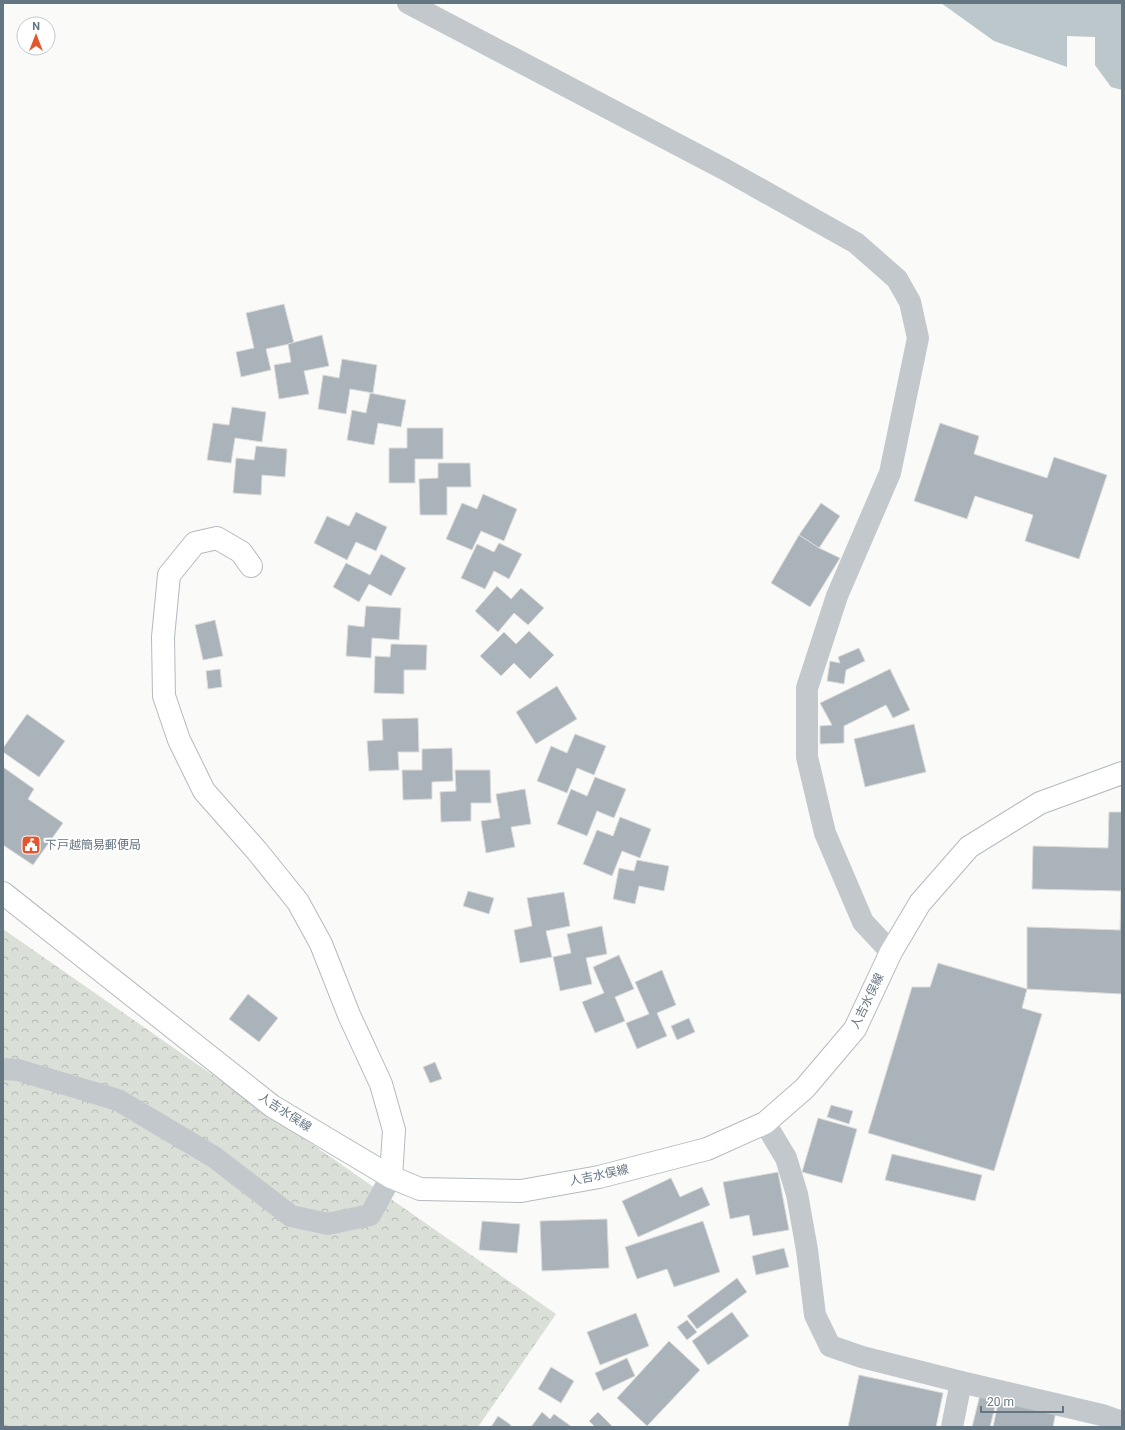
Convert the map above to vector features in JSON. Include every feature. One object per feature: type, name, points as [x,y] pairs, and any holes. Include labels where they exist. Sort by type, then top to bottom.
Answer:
[{"type":"main road","points":[[251,566],[241,552],[218,538],[195,543],[169,575],[163,636],[164,696],[179,740],[204,791],[257,851],[298,902],[320,944],[349,1015],[380,1084],[394,1130],[391,1177]]},
{"type":"main road","name":"人吉水俣線","points":[[3,894],[272,1106],[391,1177],[420,1189],[521,1191],[599,1177],[707,1149],[766,1123],[805,1088],[855,1029],[891,952],[920,903],[969,847],[1040,803],[1122,773]]},
{"type":"street","points":[[408,3],[726,170],[856,244],[897,279],[910,302],[918,338],[890,473],[837,596],[807,688],[807,757],[825,833],[863,922],[891,952]]},
{"type":"street","points":[[3,1069],[18,1070],[118,1100],[214,1157],[291,1216],[328,1224],[370,1215],[391,1177]]},
{"type":"street","points":[[766,1123],[786,1158],[797,1194],[807,1250],[815,1315],[830,1346],[862,1357],[1102,1415],[1122,1422]]},
{"type":"street","points":[[952,1427],[961,1382]]},
{"type":"green space","points":[[3,929],[556,1314],[478,1427],[3,1427]]},
{"type":"shaded area","points":[[941,3],[1122,3],[1122,90],[1111,87],[1095,65],[1095,37],[1067,36],[1067,67],[994,41]]},
{"type":"building","points":[[284,304],[294,343],[266,349],[271,370],[241,377],[236,352],[254,348],[246,313]]},
{"type":"building","points":[[322,335],[329,366],[304,371],[309,394],[279,399],[274,365],[291,362],[288,344]]},
{"type":"building","points":[[342,359],[377,365],[373,393],[350,389],[346,414],[318,409],[323,375],[339,378]]},
{"type":"building","points":[[370,393],[406,400],[401,427],[378,423],[374,445],[347,440],[352,410],[366,413]]},
{"type":"building","points":[[232,407],[266,412],[262,442],[235,438],[231,463],[207,460],[213,423],[229,425]]},
{"type":"building","points":[[940,423],[979,436],[974,454],[1047,478],[1054,457],[1107,475],[1079,559],[1025,541],[1033,515],[975,496],[967,519],[914,501]]},
{"type":"building","points":[[407,428],[443,428],[443,459],[415,459],[415,483],[389,483],[389,448],[407,448]]},
{"type":"building","points":[[256,446],[287,449],[285,477],[262,475],[261,495],[233,493],[236,458],[254,460]]},
{"type":"building","points":[[438,463],[470,463],[471,487],[447,487],[447,515],[420,515],[419,479],[438,478]]},
{"type":"building","points":[[483,494],[517,509],[504,541],[481,531],[472,550],[446,539],[462,503],[477,509]]},
{"type":"building","points":[[821,503],[840,516],[819,548],[799,535]]},
{"type":"building","points":[[356,512],[387,527],[376,551],[356,542],[347,560],[314,543],[327,516],[349,526]]},
{"type":"building","points":[[799,535],[819,548],[840,558],[810,607],[771,583]]},
{"type":"building","points":[[499,543],[522,554],[509,579],[494,571],[485,589],[461,578],[477,544],[494,552]]},
{"type":"building","points":[[381,554],[406,568],[391,596],[369,584],[359,602],[333,587],[346,563],[370,575]]},
{"type":"building","points":[[497,586],[511,599],[521,588],[544,608],[528,625],[514,613],[498,632],[475,611]]},
{"type":"building","points":[[366,606],[401,608],[399,640],[372,638],[371,658],[346,656],[348,625],[364,627]]},
{"type":"building","points":[[215,620],[223,656],[203,660],[195,625]]},
{"type":"building","points":[[529,631],[554,655],[530,679],[514,663],[501,676],[480,656],[504,632],[516,644]]},
{"type":"building","points":[[391,644],[427,645],[426,670],[404,670],[404,694],[374,693],[375,656],[390,657]]},
{"type":"building","points":[[859,648],[865,661],[846,670],[844,684],[827,681],[830,661],[840,663],[838,657]]},
{"type":"building","points":[[220,669],[222,687],[208,689],[206,671]]},
{"type":"building","points":[[890,669],[910,710],[893,718],[886,705],[844,726],[844,743],[820,744],[820,726],[832,725],[820,703]]},
{"type":"building","points":[[557,686],[577,719],[536,744],[516,712]]},
{"type":"building","points":[[27,714],[65,741],[39,777],[3,752],[3,748]]},
{"type":"building","points":[[418,718],[419,752],[398,752],[399,770],[369,771],[367,741],[383,740],[382,719]]},
{"type":"building","points":[[914,724],[926,772],[865,787],[854,739]]},
{"type":"building","points":[[575,734],[606,746],[594,775],[577,768],[567,793],[537,781],[551,746],[567,753]]},
{"type":"building","points":[[452,748],[453,781],[432,782],[432,799],[403,800],[402,770],[422,770],[422,749]]},
{"type":"building","name":"下戸越簡易郵便局","points":[[3,767],[34,789],[28,799],[63,823],[33,865],[3,845]]},
{"type":"building","points":[[455,770],[490,770],[491,803],[471,803],[471,821],[441,822],[440,792],[456,791]]},
{"type":"building","points":[[595,777],[626,789],[614,818],[597,811],[587,836],[557,824],[571,789],[587,796]]},
{"type":"building","points":[[525,789],[531,824],[511,827],[515,847],[486,853],[481,821],[500,818],[496,794]]},
{"type":"building","points":[[1109,812],[1122,812],[1122,994],[1027,989],[1027,927],[1120,930],[1121,891],[1032,889],[1033,846],[1108,848]]},
{"type":"building","points":[[620,817],[651,829],[640,858],[622,851],[612,876],[583,864],[597,830],[613,836]]},
{"type":"building","points":[[637,860],[669,866],[664,891],[639,886],[635,904],[613,899],[619,868],[634,871]]},
{"type":"building","points":[[468,891],[494,898],[489,914],[463,906]]},
{"type":"building","points":[[564,892],[570,926],[546,931],[552,957],[520,963],[514,930],[532,926],[527,898]]},
{"type":"building","points":[[602,926],[607,954],[586,958],[592,984],[560,991],[553,957],[571,953],[567,934]]},
{"type":"building","points":[[619,955],[634,989],[615,997],[625,1021],[595,1033],[582,1002],[604,993],[593,967]]},
{"type":"building","points":[[938,963],[1027,989],[1022,1008],[1042,1014],[994,1171],[868,1133],[912,987],[930,987]]},
{"type":"building","points":[[662,970],[676,1005],[657,1013],[667,1036],[637,1049],[626,1023],[649,1014],[635,982]]},
{"type":"building","points":[[248,994],[278,1018],[259,1042],[229,1019]]},
{"type":"building","points":[[689,1018],[695,1032],[677,1040],[671,1026]]},
{"type":"building","points":[[435,1062],[442,1079],[430,1083],[423,1067]]},
{"type":"building","points":[[831,1105],[853,1111],[849,1124],[827,1117]]},
{"type":"building","points":[[818,1118],[857,1129],[842,1183],[802,1172]]},
{"type":"building","points":[[892,1154],[982,1175],[975,1201],[885,1180]]},
{"type":"building","points":[[778,1172],[789,1230],[753,1236],[749,1215],[730,1219],[723,1182]]},
{"type":"building","points":[[671,1178],[680,1197],[702,1187],[710,1205],[638,1237],[622,1201]]},
{"type":"building","points":[[607,1219],[609,1268],[542,1271],[540,1221]]},
{"type":"building","points":[[482,1221],[520,1224],[517,1253],[479,1250]]},
{"type":"building","points":[[703,1221],[720,1272],[674,1287],[667,1269],[637,1279],[625,1247]]},
{"type":"building","points":[[784,1248],[789,1267],[756,1275],[752,1256]]},
{"type":"building","points":[[737,1278],[747,1292],[697,1329],[687,1316]]},
{"type":"building","points":[[732,1312],[749,1336],[708,1365],[692,1341]]},
{"type":"building","points":[[636,1313],[649,1346],[600,1365],[587,1332]]},
{"type":"building","points":[[687,1320],[697,1332],[687,1340],[677,1327]]},
{"type":"building","points":[[669,1341],[700,1370],[647,1426],[617,1398]]},
{"type":"building","points":[[627,1358],[635,1376],[603,1391],[595,1373]]},
{"type":"building","points":[[551,1367],[574,1381],[561,1403],[538,1389]]},
{"type":"building","points":[[859,1375],[943,1393],[936,1427],[848,1427]]},
{"type":"building","points":[[980,1395],[997,1399],[990,1427],[972,1427]]},
{"type":"building","points":[[999,1398],[1056,1411],[1053,1427],[993,1427]]},
{"type":"building","points":[[542,1412],[550,1419],[554,1414],[572,1427],[531,1427]]},
{"type":"building","points":[[598,1412],[613,1427],[595,1427],[589,1421]]},
{"type":"building","points":[[498,1416],[511,1425],[510,1427],[491,1427]]},
{"type":"place","name":"下戸越簡易郵便局","points":[[31,845]]}]
